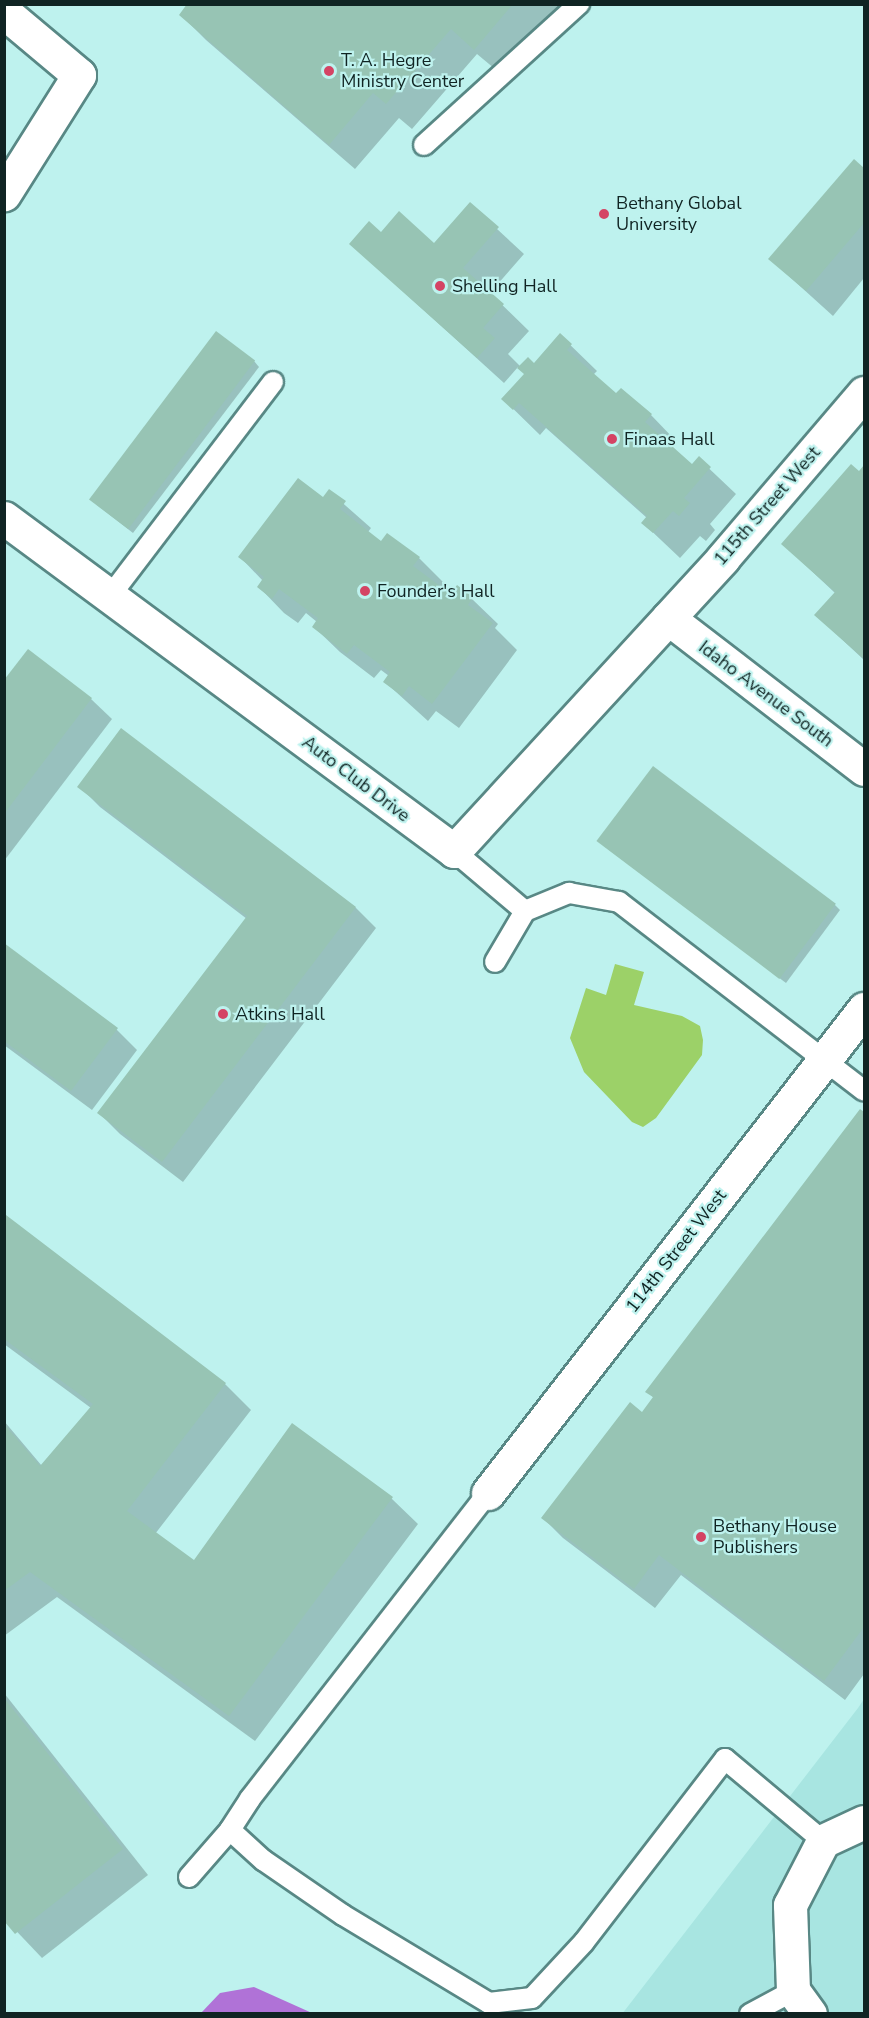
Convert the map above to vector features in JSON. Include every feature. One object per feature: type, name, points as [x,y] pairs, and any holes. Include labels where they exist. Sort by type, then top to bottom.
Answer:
[{"type":"street","points":[[4,12],[80,75],[4,194]]},
{"type":"street","name":"115th Street West","points":[[668,618],[723,558],[864,393]]},
{"type":"street","name":"Auto Club Drive","points":[[4,518],[454,851]]},
{"type":"street","points":[[454,851],[668,618]]},
{"type":"street","name":"Idaho Avenue South","points":[[668,618],[864,769]]},
{"type":"street","name":"114th Street West","points":[[488,1493],[864,1009]]},
{"type":"street","points":[[801,2002],[790,1905],[823,1841],[864,1822]]},
{"type":"lane","points":[[424,146],[579,4]]},
{"type":"lane","points":[[110,596],[273,382]]},
{"type":"lane","points":[[454,851],[525,911]]},
{"type":"lane","points":[[495,962],[525,911],[569,893],[619,902],[864,1091]]},
{"type":"lane","points":[[189,1877],[230,1830],[250,1799],[488,1493]]},
{"type":"lane","points":[[230,1830],[263,1860],[343,1915],[489,2003],[532,1998],[584,1942],[725,1759],[823,1841]]},
{"type":"lane","points":[[750,2013],[801,2002]]},
{"type":"shaded area","points":[[864,1699],[864,2013],[622,2014],[858,1708]]},
{"type":"shaded area","points":[[254,1987],[312,2013],[201,2013],[220,1993]]},
{"type":"green space","points":[[615,964],[644,972],[634,1005],[682,1016],[700,1026],[703,1040],[702,1055],[656,1118],[643,1127],[632,1122],[584,1072],[570,1038],[586,988],[606,995]]},
{"type":"building","name":"T. A. Hegre Ministry Center","points":[[187,4],[513,4],[474,50],[451,29],[386,104],[373,93],[329,145],[179,15]]},
{"type":"building","points":[[854,159],[864,168],[864,223],[806,291],[768,259]]},
{"type":"building","name":"Shelling Hall","points":[[470,202],[499,227],[463,268],[504,304],[483,328],[495,338],[477,358],[349,244],[369,221],[381,232],[399,211],[434,243]]},
{"type":"building","points":[[216,331],[255,360],[128,529],[89,500]]},
{"type":"building","name":"Finaas Hall","points":[[560,333],[572,344],[567,350],[616,393],[621,388],[652,414],[645,422],[692,464],[699,456],[711,467],[684,498],[690,503],[679,516],[673,511],[653,533],[641,523],[647,516],[519,403],[513,410],[501,399],[524,374],[517,368],[528,357],[534,363]]},
{"type":"building","points":[[851,464],[859,471],[864,465],[864,659],[814,615],[835,592],[781,544]]},
{"type":"building","name":"Founder's Hall","points":[[298,478],[323,497],[329,489],[346,501],[340,509],[381,541],[387,533],[420,557],[413,566],[451,594],[457,585],[473,597],[468,605],[493,623],[432,704],[409,686],[402,696],[383,682],[390,672],[354,645],[347,654],[312,627],[318,618],[279,589],[272,599],[257,587],[264,577],[238,557]]},
{"type":"building","points":[[28,649],[92,698],[4,814],[4,680]]},
{"type":"building","name":"Atkins Hall","points":[[121,728],[356,907],[162,1162],[97,1113],[247,916],[77,787]]},
{"type":"building","points":[[653,766],[836,904],[779,979],[596,841]]},
{"type":"building","points":[[4,943],[118,1028],[71,1091],[4,1041]]},
{"type":"building","points":[[860,1109],[864,1112],[864,1627],[824,1681],[659,1555],[634,1589],[541,1518],[630,1402],[642,1412],[653,1397],[645,1392]]},
{"type":"building","points":[[6,1215],[226,1383],[127,1511],[194,1560],[292,1423],[393,1497],[229,1716],[30,1572],[4,1591],[4,1424],[40,1466],[93,1404],[4,1339]]},
{"type":"building","points":[[4,1698],[123,1849],[15,1934],[4,1921]]},
{"type":"place","name":"T. A. Hegre Ministry Center","points":[[329,71]]},
{"type":"place","name":"Bethany Global University","points":[[604,214]]},
{"type":"place","name":"Shelling Hall","points":[[440,286]]},
{"type":"place","name":"Finaas Hall","points":[[612,439]]},
{"type":"place","name":"Founder's Hall","points":[[365,591]]},
{"type":"place","name":"Atkins Hall","points":[[223,1014]]},
{"type":"place","name":"Bethany House Publishers","points":[[701,1537]]}]
